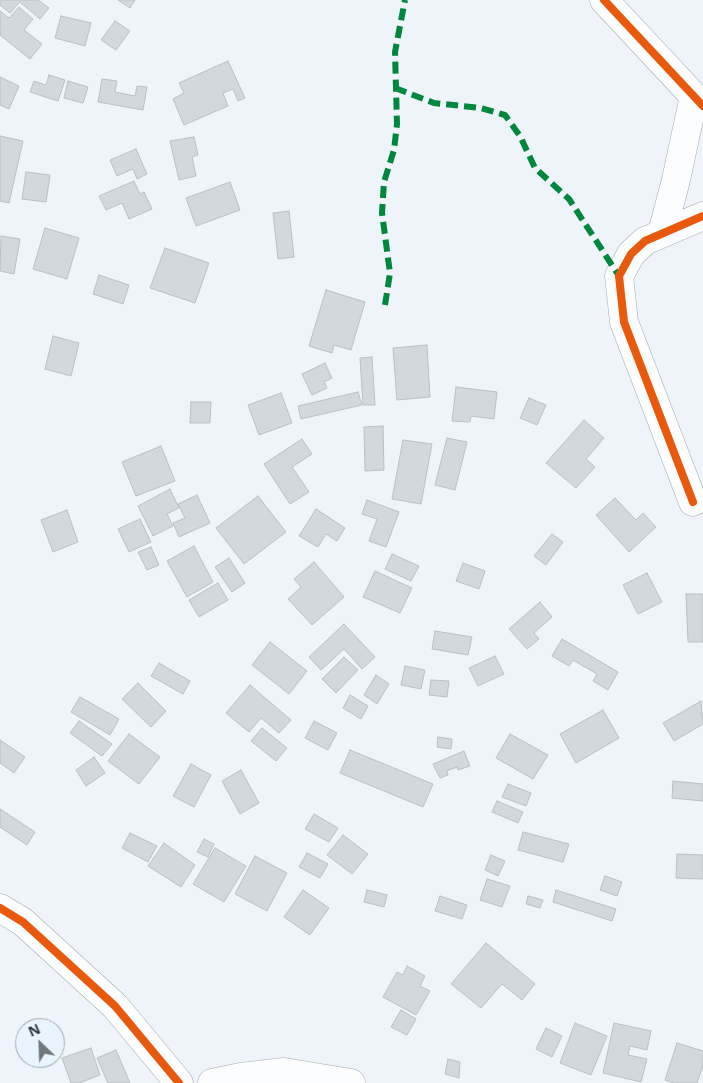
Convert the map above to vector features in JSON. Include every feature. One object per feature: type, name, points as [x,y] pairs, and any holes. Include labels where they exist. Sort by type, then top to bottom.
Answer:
[{"type":"street","points":[[604,0],[698,101],[662,233]]},
{"type":"street","points":[[693,502],[624,322],[619,276],[631,254],[645,242],[703,216]]},
{"type":"street","points":[[0,908],[23,922],[115,1006],[178,1083]]},
{"type":"street","points":[[212,1083],[241,1076],[284,1072],[351,1083]]},
{"type":"building","points":[[0,0],[38,0],[49,8],[40,19],[20,2],[10,13],[0,5]]},
{"type":"building","points":[[118,0],[135,0],[130,8]]},
{"type":"building","points":[[19,7],[33,19],[24,30],[42,44],[30,59],[0,35],[0,11],[9,18]]},
{"type":"building","points":[[61,16],[91,23],[85,46],[55,38]]},
{"type":"building","points":[[115,21],[130,31],[116,50],[101,40]]},
{"type":"building","points":[[228,61],[245,98],[238,101],[233,89],[223,93],[228,106],[184,125],[173,99],[184,93],[179,83]]},
{"type":"building","points":[[49,75],[65,80],[58,101],[30,92],[34,81],[46,85]]},
{"type":"building","points":[[0,77],[19,86],[9,109],[0,105]]},
{"type":"building","points":[[102,79],[117,81],[115,92],[135,96],[137,86],[147,87],[143,110],[98,102]]},
{"type":"building","points":[[68,81],[88,87],[83,103],[64,98]]},
{"type":"building","points":[[0,136],[23,141],[9,203],[0,201]]},
{"type":"building","points":[[194,137],[198,155],[192,157],[196,176],[179,180],[170,141]]},
{"type":"building","points":[[136,149],[147,174],[137,179],[133,169],[117,176],[110,160]]},
{"type":"building","points":[[26,172],[50,175],[46,202],[22,199]]},
{"type":"building","points":[[134,181],[140,194],[144,192],[152,209],[129,219],[122,203],[106,210],[99,196]]},
{"type":"building","points":[[230,182],[240,210],[196,226],[186,198]]},
{"type":"building","points":[[289,211],[294,257],[278,259],[273,213]]},
{"type":"building","points":[[45,228],[79,238],[67,279],[33,269]]},
{"type":"building","points":[[1,236],[20,239],[14,274],[0,271]]},
{"type":"building","points":[[165,248],[209,263],[195,303],[150,288]]},
{"type":"building","points":[[99,275],[129,285],[123,304],[93,294]]},
{"type":"building","points":[[326,290],[365,302],[351,350],[334,345],[332,353],[309,346]]},
{"type":"building","points":[[53,336],[79,343],[71,376],[45,369]]},
{"type":"building","points":[[427,345],[430,397],[397,400],[393,348]]},
{"type":"building","points":[[372,357],[375,405],[363,405],[360,358]]},
{"type":"building","points":[[325,363],[332,378],[324,382],[327,388],[312,395],[302,374]]},
{"type":"building","points":[[456,387],[497,392],[494,419],[471,416],[470,422],[452,421]]},
{"type":"building","points":[[358,392],[362,405],[301,419],[298,406]]},
{"type":"building","points":[[281,393],[292,423],[259,435],[248,405]]},
{"type":"building","points":[[529,398],[546,405],[537,425],[520,418]]},
{"type":"building","points":[[191,402],[211,402],[210,423],[190,423]]},
{"type":"building","points":[[584,420],[604,438],[586,459],[595,467],[576,488],[546,463]]},
{"type":"building","points":[[383,426],[384,470],[365,471],[364,427]]},
{"type":"building","points":[[447,438],[467,442],[455,490],[435,485]]},
{"type":"building","points":[[302,439],[312,454],[292,467],[309,492],[290,504],[264,464]]},
{"type":"building","points":[[403,440],[432,444],[421,504],[392,499]]},
{"type":"building","points":[[161,446],[175,481],[136,496],[122,462]]},
{"type":"building","points":[[170,489],[179,508],[167,514],[173,526],[153,536],[138,506]]},
{"type":"building","points":[[197,495],[210,523],[179,537],[173,523],[185,518],[178,504]]},
{"type":"building","points":[[258,496],[286,532],[244,564],[216,528]]},
{"type":"building","points":[[615,498],[636,520],[643,513],[656,527],[629,552],[596,515]]},
{"type":"building","points":[[367,500],[399,512],[386,547],[369,541],[377,519],[362,514]]},
{"type":"building","points":[[316,509],[345,528],[337,541],[326,534],[318,547],[299,536]]},
{"type":"building","points":[[67,510],[78,542],[53,552],[41,520]]},
{"type":"building","points":[[140,519],[151,542],[129,552],[118,529]]},
{"type":"building","points":[[552,534],[563,542],[546,565],[534,556]]},
{"type":"building","points":[[194,546],[213,582],[187,597],[167,561]]},
{"type":"building","points":[[151,547],[159,565],[147,570],[138,552]]},
{"type":"building","points":[[392,554],[419,566],[411,581],[385,569]]},
{"type":"building","points":[[229,558],[245,583],[232,592],[215,567]]},
{"type":"building","points":[[314,562],[344,597],[312,625],[288,599],[301,587],[294,579]]},
{"type":"building","points":[[463,563],[485,571],[479,589],[456,581]]},
{"type":"building","points":[[375,571],[412,588],[400,613],[363,597]]},
{"type":"building","points":[[647,573],[662,602],[638,614],[623,585]]},
{"type":"building","points":[[218,583],[228,600],[199,617],[189,600]]},
{"type":"building","points":[[686,594],[703,594],[703,642],[688,642]]},
{"type":"building","points":[[540,602],[552,617],[534,633],[539,639],[527,649],[509,629]]},
{"type":"building","points":[[344,624],[375,657],[362,669],[344,649],[321,670],[309,657]]},
{"type":"building","points":[[435,631],[472,637],[468,655],[432,649]]},
{"type":"building","points":[[562,639],[618,672],[608,690],[593,681],[597,674],[573,660],[569,666],[552,656]]},
{"type":"building","points":[[270,642],[307,671],[289,694],[252,665]]},
{"type":"building","points":[[495,656],[504,674],[478,686],[469,668]]},
{"type":"building","points":[[344,657],[358,670],[336,693],[322,679]]},
{"type":"building","points":[[159,663],[190,681],[183,694],[151,676]]},
{"type":"building","points":[[405,666],[425,670],[421,689],[401,685]]},
{"type":"building","points":[[376,675],[389,684],[377,704],[364,695]]},
{"type":"building","points":[[431,680],[449,681],[447,697],[429,695]]},
{"type":"building","points":[[138,683],[166,711],[151,727],[122,699]]},
{"type":"building","points":[[250,685],[291,720],[279,733],[261,718],[249,732],[226,713]]},
{"type":"building","points":[[350,695],[368,706],[361,719],[343,708]]},
{"type":"building","points":[[80,697],[119,719],[110,735],[71,712]]},
{"type":"building","points":[[701,701],[703,724],[674,741],[663,723]]},
{"type":"building","points":[[603,710],[619,738],[576,763],[560,734]]},
{"type":"building","points":[[79,721],[112,744],[102,756],[70,733]]},
{"type":"building","points":[[314,721],[337,733],[328,750],[305,738]]},
{"type":"building","points":[[262,728],[287,748],[276,761],[251,741]]},
{"type":"building","points":[[129,734],[160,757],[139,784],[108,761]]},
{"type":"building","points":[[510,734],[548,755],[533,779],[496,758]]},
{"type":"building","points":[[438,737],[452,739],[451,749],[437,747]]},
{"type":"building","points":[[0,740],[25,757],[14,773],[0,763]]},
{"type":"building","points":[[350,750],[433,784],[423,807],[340,773]]},
{"type":"building","points":[[464,751],[470,766],[458,770],[457,767],[447,771],[448,775],[440,778],[433,764]]},
{"type":"building","points":[[94,757],[105,773],[86,786],[76,770]]},
{"type":"building","points":[[191,764],[211,775],[194,807],[173,796]]},
{"type":"building","points":[[241,770],[259,803],[240,814],[222,781]]},
{"type":"building","points":[[673,781],[703,784],[703,801],[672,798]]},
{"type":"building","points":[[508,784],[531,793],[526,806],[502,797]]},
{"type":"building","points":[[497,801],[523,812],[518,823],[492,812]]},
{"type":"building","points":[[0,809],[35,832],[27,845],[0,827]]},
{"type":"building","points":[[314,814],[338,828],[329,842],[305,829]]},
{"type":"building","points":[[523,832],[569,844],[563,862],[518,850]]},
{"type":"building","points":[[130,833],[157,846],[148,862],[122,848]]},
{"type":"building","points":[[343,835],[368,854],[352,874],[327,855]]},
{"type":"building","points":[[204,839],[214,844],[208,857],[197,852]]},
{"type":"building","points":[[164,843],[195,865],[181,887],[148,866]]},
{"type":"building","points":[[215,848],[246,866],[224,902],[193,884]]},
{"type":"building","points":[[307,853],[328,864],[320,878],[299,867]]},
{"type":"building","points":[[677,854],[703,855],[703,879],[676,878]]},
{"type":"building","points":[[491,855],[505,861],[498,876],[485,870]]},
{"type":"building","points":[[255,856],[287,873],[267,911],[235,894]]},
{"type":"building","points":[[605,876],[622,882],[617,896],[600,890]]},
{"type":"building","points":[[487,879],[510,886],[502,907],[480,900]]},
{"type":"building","points":[[303,890],[329,908],[310,935],[284,917]]},
{"type":"building","points":[[367,890],[387,895],[384,907],[364,902]]},
{"type":"building","points":[[556,890],[616,909],[612,921],[553,902]]},
{"type":"building","points":[[440,896],[467,905],[462,919],[435,911]]},
{"type":"building","points":[[528,896],[543,900],[540,908],[526,904]]},
{"type":"building","points":[[486,943],[535,984],[522,1000],[502,984],[481,1008],[451,984]]},
{"type":"building","points":[[407,966],[425,976],[420,986],[430,991],[416,1015],[383,997],[397,972],[403,975]]},
{"type":"building","points":[[401,1010],[416,1019],[407,1035],[391,1027]]},
{"type":"building","points":[[575,1023],[607,1036],[591,1075],[560,1063]]},
{"type":"building","points":[[614,1023],[651,1031],[647,1050],[630,1046],[628,1055],[647,1059],[641,1082],[603,1073]]},
{"type":"building","points":[[546,1028],[562,1036],[552,1057],[536,1049]]},
{"type":"building","points":[[677,1043],[703,1051],[703,1066],[697,1083],[674,1083],[665,1080]]},
{"type":"building","points":[[91,1048],[100,1075],[79,1083],[71,1083],[65,1066],[65,1057]]},
{"type":"building","points":[[116,1050],[130,1083],[108,1083],[97,1058]]},
{"type":"building","points":[[448,1059],[460,1062],[459,1078],[445,1074]]},
{"type":"marked path","points":[[385,305],[390,273],[382,213],[384,182],[394,150],[397,124],[395,52],[405,0]]},
{"type":"marked path","points":[[395,88],[434,103],[481,108],[505,115],[520,136],[535,168],[569,199],[619,276]]},
{"type":"cycle path","points":[[604,0],[703,106]]},
{"type":"cycle path","points":[[693,502],[624,322],[619,276],[631,254],[645,241],[703,216]]},
{"type":"cycle path","points":[[0,908],[23,922],[115,1006],[179,1083]]}]
